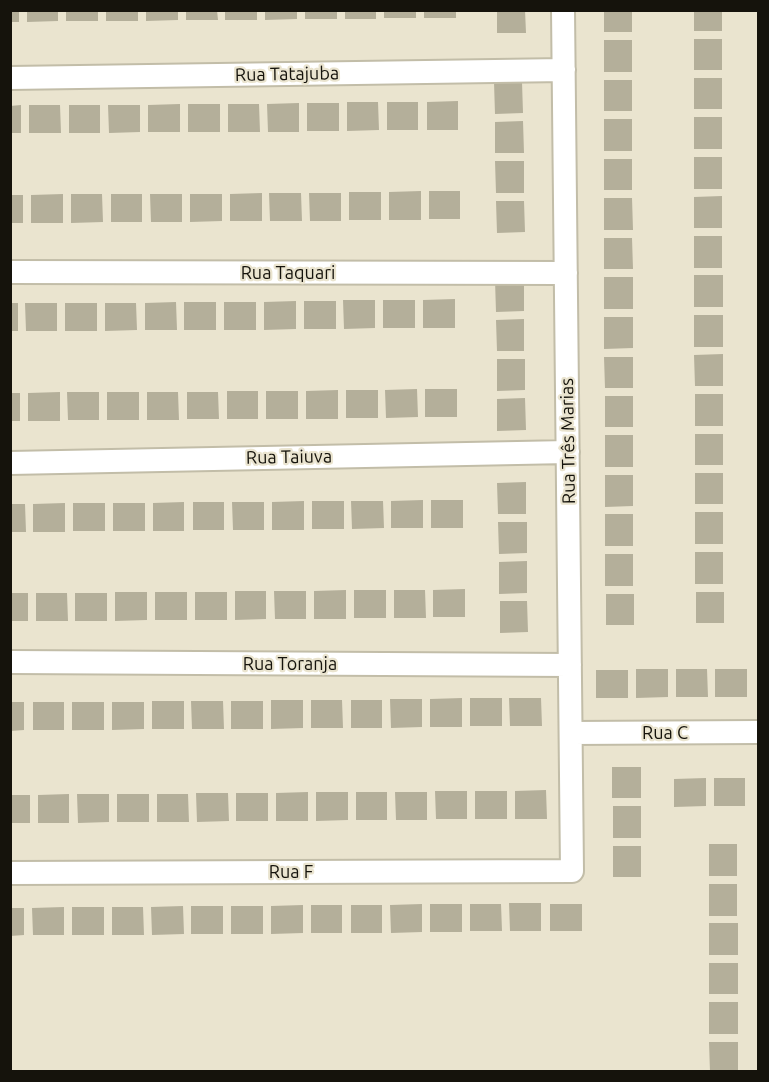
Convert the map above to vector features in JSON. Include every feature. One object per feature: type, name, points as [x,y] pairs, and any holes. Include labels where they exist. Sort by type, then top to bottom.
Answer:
[{"type":"street","name":"Rua Três Marias","points":[[563,10],[573,871]]},
{"type":"street","name":"Rua Tatajuba","points":[[10,78],[564,70]]},
{"type":"street","name":"Rua Taquari","points":[[10,272],[566,273]]},
{"type":"street","name":"Rua Taiuva","points":[[10,463],[568,452]]},
{"type":"street","name":"Rua Toranja","points":[[10,662],[570,665]]},
{"type":"street","name":"Rua C","points":[[571,733],[759,732]]},
{"type":"street","name":"Rua F","points":[[10,873],[573,871]]},
{"type":"building","points":[[10,10],[19,10],[19,22],[10,22]]},
{"type":"building","points":[[27,10],[58,10],[58,21],[27,22]]},
{"type":"building","points":[[66,10],[98,10],[98,21],[66,21]]},
{"type":"building","points":[[106,10],[138,10],[138,21],[106,21]]},
{"type":"building","points":[[146,10],[178,10],[178,20],[146,21]]},
{"type":"building","points":[[186,10],[217,10],[218,20],[186,20]]},
{"type":"building","points":[[225,10],[257,10],[257,20],[225,20]]},
{"type":"building","points":[[265,10],[297,10],[297,19],[265,20]]},
{"type":"building","points":[[305,10],[337,10],[337,19],[305,19]]},
{"type":"building","points":[[345,10],[376,10],[376,19],[345,19]]},
{"type":"building","points":[[384,10],[416,10],[416,18],[384,18]]},
{"type":"building","points":[[424,10],[456,10],[456,18],[424,18]]},
{"type":"building","points":[[497,10],[525,10],[526,33],[497,33]]},
{"type":"building","points":[[604,10],[632,10],[632,32],[604,32]]},
{"type":"building","points":[[694,10],[722,10],[722,31],[694,31]]},
{"type":"building","points":[[694,39],[722,39],[722,70],[694,70]]},
{"type":"building","points":[[604,40],[632,40],[632,72],[604,72]]},
{"type":"building","points":[[694,78],[722,78],[722,109],[694,109]]},
{"type":"building","points":[[604,80],[632,80],[632,111],[604,111]]},
{"type":"building","points":[[494,82],[522,82],[523,113],[495,114]]},
{"type":"building","points":[[458,101],[458,130],[427,130],[427,102]]},
{"type":"building","points":[[347,102],[378,102],[379,130],[347,131]]},
{"type":"building","points":[[387,102],[418,102],[418,130],[387,130]]},
{"type":"building","points":[[299,103],[299,132],[268,132],[267,104]]},
{"type":"building","points":[[307,103],[339,103],[339,131],[307,131]]},
{"type":"building","points":[[180,104],[180,132],[148,132],[148,105]]},
{"type":"building","points":[[188,104],[220,104],[220,132],[188,132]]},
{"type":"building","points":[[228,104],[259,104],[260,132],[228,132]]},
{"type":"building","points":[[21,105],[21,133],[10,133],[10,106]]},
{"type":"building","points":[[29,105],[60,105],[61,133],[29,133]]},
{"type":"building","points":[[69,105],[100,105],[100,133],[69,133]]},
{"type":"building","points":[[108,105],[140,105],[140,132],[109,133]]},
{"type":"building","points":[[694,117],[722,117],[722,149],[694,149]]},
{"type":"building","points":[[604,119],[632,119],[632,151],[604,151]]},
{"type":"building","points":[[523,121],[524,153],[495,153],[495,122]]},
{"type":"building","points":[[694,157],[722,157],[722,189],[694,189]]},
{"type":"building","points":[[604,159],[632,159],[632,190],[604,190]]},
{"type":"building","points":[[495,161],[524,161],[524,193],[496,193]]},
{"type":"building","points":[[421,191],[421,220],[389,220],[389,192]]},
{"type":"building","points":[[429,191],[460,191],[460,219],[429,219]]},
{"type":"building","points":[[349,192],[381,192],[381,220],[349,220]]},
{"type":"building","points":[[262,193],[262,221],[230,221],[230,194]]},
{"type":"building","points":[[269,193],[301,193],[302,221],[270,221]]},
{"type":"building","points":[[309,193],[341,193],[341,221],[310,221]]},
{"type":"building","points":[[63,194],[63,223],[31,223],[31,195]]},
{"type":"building","points":[[71,194],[102,194],[103,222],[71,223]]},
{"type":"building","points":[[111,194],[142,194],[142,222],[111,222]]},
{"type":"building","points":[[150,194],[182,194],[182,222],[151,222]]},
{"type":"building","points":[[190,194],[222,194],[222,221],[190,222]]},
{"type":"building","points":[[10,195],[23,195],[23,223],[10,223]]},
{"type":"building","points":[[722,196],[722,228],[694,228],[694,197]]},
{"type":"building","points":[[604,198],[632,198],[633,230],[604,230]]},
{"type":"building","points":[[496,201],[524,201],[525,232],[497,233]]},
{"type":"building","points":[[694,236],[722,236],[722,268],[694,268]]},
{"type":"building","points":[[604,238],[632,238],[633,269],[604,269]]},
{"type":"building","points":[[694,275],[723,275],[723,307],[694,307]]},
{"type":"building","points":[[604,277],[633,277],[633,309],[604,309]]},
{"type":"building","points":[[495,280],[524,280],[524,311],[496,312]]},
{"type":"building","points":[[455,299],[455,328],[423,328],[423,300]]},
{"type":"building","points":[[343,300],[375,300],[375,328],[344,329]]},
{"type":"building","points":[[383,300],[415,300],[415,328],[383,328]]},
{"type":"building","points":[[296,301],[296,329],[264,330],[264,302]]},
{"type":"building","points":[[304,301],[336,301],[336,329],[304,329]]},
{"type":"building","points":[[176,302],[177,330],[145,330],[145,303]]},
{"type":"building","points":[[184,302],[216,302],[216,330],[184,330]]},
{"type":"building","points":[[224,302],[256,302],[256,330],[224,330]]},
{"type":"building","points":[[10,303],[18,303],[18,331],[10,331]]},
{"type":"building","points":[[25,303],[57,303],[57,331],[26,331]]},
{"type":"building","points":[[65,303],[97,303],[97,331],[65,331]]},
{"type":"building","points":[[105,303],[136,303],[137,330],[105,331]]},
{"type":"building","points":[[694,315],[723,315],[723,347],[694,347]]},
{"type":"building","points":[[604,317],[633,317],[633,348],[604,349]]},
{"type":"building","points":[[524,319],[524,351],[497,351],[496,320]]},
{"type":"building","points":[[723,354],[723,386],[695,386],[694,355]]},
{"type":"building","points":[[604,357],[633,357],[633,388],[605,388]]},
{"type":"building","points":[[497,359],[525,359],[525,390],[497,391]]},
{"type":"building","points":[[417,389],[418,417],[386,418],[385,390]]},
{"type":"building","points":[[425,389],[457,389],[457,417],[425,417]]},
{"type":"building","points":[[338,390],[338,419],[306,419],[306,391]]},
{"type":"building","points":[[346,390],[378,390],[378,418],[346,418]]},
{"type":"building","points":[[227,391],[258,391],[258,419],[227,419]]},
{"type":"building","points":[[266,391],[298,391],[298,419],[266,419]]},
{"type":"building","points":[[60,392],[60,421],[28,421],[28,393]]},
{"type":"building","points":[[67,392],[99,392],[99,420],[68,420]]},
{"type":"building","points":[[107,392],[139,392],[139,420],[107,420]]},
{"type":"building","points":[[147,392],[178,392],[179,420],[147,420]]},
{"type":"building","points":[[187,392],[218,392],[219,419],[187,419]]},
{"type":"building","points":[[10,393],[20,393],[20,421],[10,421]]},
{"type":"building","points":[[695,394],[723,394],[723,426],[695,426]]},
{"type":"building","points":[[605,396],[633,396],[633,427],[605,427]]},
{"type":"building","points":[[525,398],[526,430],[497,431],[497,399]]},
{"type":"building","points":[[695,434],[723,434],[723,465],[695,465]]},
{"type":"building","points":[[605,435],[633,435],[633,467],[605,467]]},
{"type":"building","points":[[695,473],[723,473],[723,504],[695,504]]},
{"type":"building","points":[[605,475],[633,475],[633,506],[605,507]]},
{"type":"building","points":[[526,482],[526,514],[498,514],[497,483]]},
{"type":"building","points":[[423,500],[423,528],[391,528],[391,501]]},
{"type":"building","points":[[431,500],[463,500],[463,528],[431,528]]},
{"type":"building","points":[[304,501],[304,530],[272,530],[272,502]]},
{"type":"building","points":[[312,501],[344,501],[344,529],[312,529]]},
{"type":"building","points":[[351,501],[383,501],[384,528],[352,529]]},
{"type":"building","points":[[184,502],[184,531],[153,531],[153,503]]},
{"type":"building","points":[[193,502],[224,502],[224,530],[193,530]]},
{"type":"building","points":[[232,502],[264,502],[264,530],[233,530]]},
{"type":"building","points":[[65,503],[65,532],[33,532],[33,504]]},
{"type":"building","points":[[73,503],[105,503],[105,531],[73,531]]},
{"type":"building","points":[[113,503],[145,503],[145,531],[113,531]]},
{"type":"building","points":[[10,504],[25,504],[26,532],[10,532]]},
{"type":"building","points":[[695,512],[723,512],[723,544],[695,544]]},
{"type":"building","points":[[605,514],[633,514],[633,546],[605,546]]},
{"type":"building","points":[[498,522],[527,522],[527,553],[499,554]]},
{"type":"building","points":[[695,552],[723,552],[723,584],[695,584]]},
{"type":"building","points":[[605,554],[633,554],[633,586],[605,586]]},
{"type":"building","points":[[527,561],[527,593],[499,594],[499,562]]},
{"type":"building","points":[[465,589],[465,617],[433,617],[433,590]]},
{"type":"building","points":[[346,590],[346,619],[314,619],[314,591]]},
{"type":"building","points":[[354,590],[386,590],[386,618],[354,618]]},
{"type":"building","points":[[394,590],[425,590],[426,618],[394,618]]},
{"type":"building","points":[[235,591],[266,591],[266,619],[235,620]]},
{"type":"building","points":[[274,591],[306,591],[306,619],[275,619]]},
{"type":"building","points":[[115,592],[147,592],[147,620],[115,621]]},
{"type":"building","points":[[155,592],[187,592],[187,620],[155,620]]},
{"type":"building","points":[[195,592],[227,592],[227,620],[195,620]]},
{"type":"building","points":[[696,592],[724,592],[724,623],[696,623]]},
{"type":"building","points":[[10,593],[28,593],[28,621],[10,621]]},
{"type":"building","points":[[36,593],[67,593],[68,621],[36,621]]},
{"type":"building","points":[[75,593],[107,593],[107,621],[75,621]]},
{"type":"building","points":[[606,594],[634,594],[634,625],[606,625]]},
{"type":"building","points":[[500,601],[527,601],[528,632],[500,633]]},
{"type":"building","points":[[636,669],[668,669],[668,697],[636,698]]},
{"type":"building","points":[[676,669],[707,669],[708,697],[676,697]]},
{"type":"building","points":[[715,669],[747,669],[747,697],[715,697]]},
{"type":"building","points":[[596,670],[628,670],[628,698],[596,698]]},
{"type":"building","points":[[462,698],[462,727],[430,727],[430,699]]},
{"type":"building","points":[[470,698],[502,698],[502,726],[470,726]]},
{"type":"building","points":[[509,698],[541,698],[542,726],[510,726]]},
{"type":"building","points":[[390,699],[422,699],[422,727],[391,728]]},
{"type":"building","points":[[271,700],[303,700],[303,728],[271,729]]},
{"type":"building","points":[[311,700],[342,700],[343,728],[311,728]]},
{"type":"building","points":[[351,700],[382,700],[382,728],[351,728]]},
{"type":"building","points":[[152,701],[184,701],[184,729],[152,729]]},
{"type":"building","points":[[191,701],[223,701],[224,729],[192,729]]},
{"type":"building","points":[[231,701],[263,701],[263,729],[231,729]]},
{"type":"building","points":[[10,702],[24,702],[24,730],[10,731]]},
{"type":"building","points":[[33,702],[64,702],[64,730],[33,730]]},
{"type":"building","points":[[72,702],[104,702],[104,730],[72,730]]},
{"type":"building","points":[[112,702],[144,702],[144,729],[112,730]]},
{"type":"building","points":[[612,767],[641,767],[641,798],[612,798]]},
{"type":"building","points":[[706,778],[706,806],[674,807],[674,779]]},
{"type":"building","points":[[714,778],[745,778],[745,806],[714,806]]},
{"type":"building","points":[[546,790],[547,819],[515,819],[515,791]]},
{"type":"building","points":[[435,791],[467,791],[467,819],[436,819]]},
{"type":"building","points":[[475,791],[507,791],[507,819],[475,819]]},
{"type":"building","points":[[308,792],[308,821],[276,821],[276,793]]},
{"type":"building","points":[[316,792],[348,792],[348,820],[316,821]]},
{"type":"building","points":[[356,792],[387,792],[387,820],[356,820]]},
{"type":"building","points":[[395,792],[427,792],[427,820],[396,820]]},
{"type":"building","points":[[196,793],[228,793],[229,821],[197,822]]},
{"type":"building","points":[[236,793],[268,793],[268,821],[236,821]]},
{"type":"building","points":[[69,794],[69,823],[38,823],[38,795]]},
{"type":"building","points":[[77,794],[109,794],[109,822],[78,823]]},
{"type":"building","points":[[117,794],[149,794],[149,822],[117,822]]},
{"type":"building","points":[[157,794],[188,794],[189,822],[157,822]]},
{"type":"building","points":[[10,795],[30,795],[30,823],[10,823]]},
{"type":"building","points":[[613,806],[641,806],[641,838],[613,838]]},
{"type":"building","points":[[709,844],[737,844],[737,876],[709,876]]},
{"type":"building","points":[[613,846],[641,846],[641,877],[613,877]]},
{"type":"building","points":[[709,884],[737,884],[737,916],[709,916]]},
{"type":"building","points":[[509,903],[541,903],[541,931],[510,931]]},
{"type":"building","points":[[422,904],[422,932],[391,933],[390,905]]},
{"type":"building","points":[[430,904],[462,904],[462,932],[430,932]]},
{"type":"building","points":[[470,904],[501,904],[502,931],[470,931]]},
{"type":"building","points":[[550,904],[582,904],[582,931],[550,931]]},
{"type":"building","points":[[303,905],[303,933],[271,934],[271,906]]},
{"type":"building","points":[[311,905],[342,905],[342,933],[311,933]]},
{"type":"building","points":[[351,905],[382,905],[382,933],[351,933]]},
{"type":"building","points":[[183,906],[184,934],[152,935],[151,907]]},
{"type":"building","points":[[191,906],[223,906],[223,934],[191,934]]},
{"type":"building","points":[[231,906],[263,906],[263,934],[231,934]]},
{"type":"building","points":[[64,907],[64,935],[33,935],[32,908]]},
{"type":"building","points":[[72,907],[104,907],[104,935],[72,935]]},
{"type":"building","points":[[112,907],[143,907],[144,935],[112,935]]},
{"type":"building","points":[[10,908],[24,908],[24,935],[10,936]]},
{"type":"building","points":[[709,923],[738,923],[738,955],[709,955]]},
{"type":"building","points":[[709,963],[738,963],[738,994],[709,994]]},
{"type":"building","points":[[709,1002],[738,1002],[738,1034],[709,1034]]},
{"type":"building","points":[[709,1042],[738,1042],[738,1072],[710,1072]]}]
